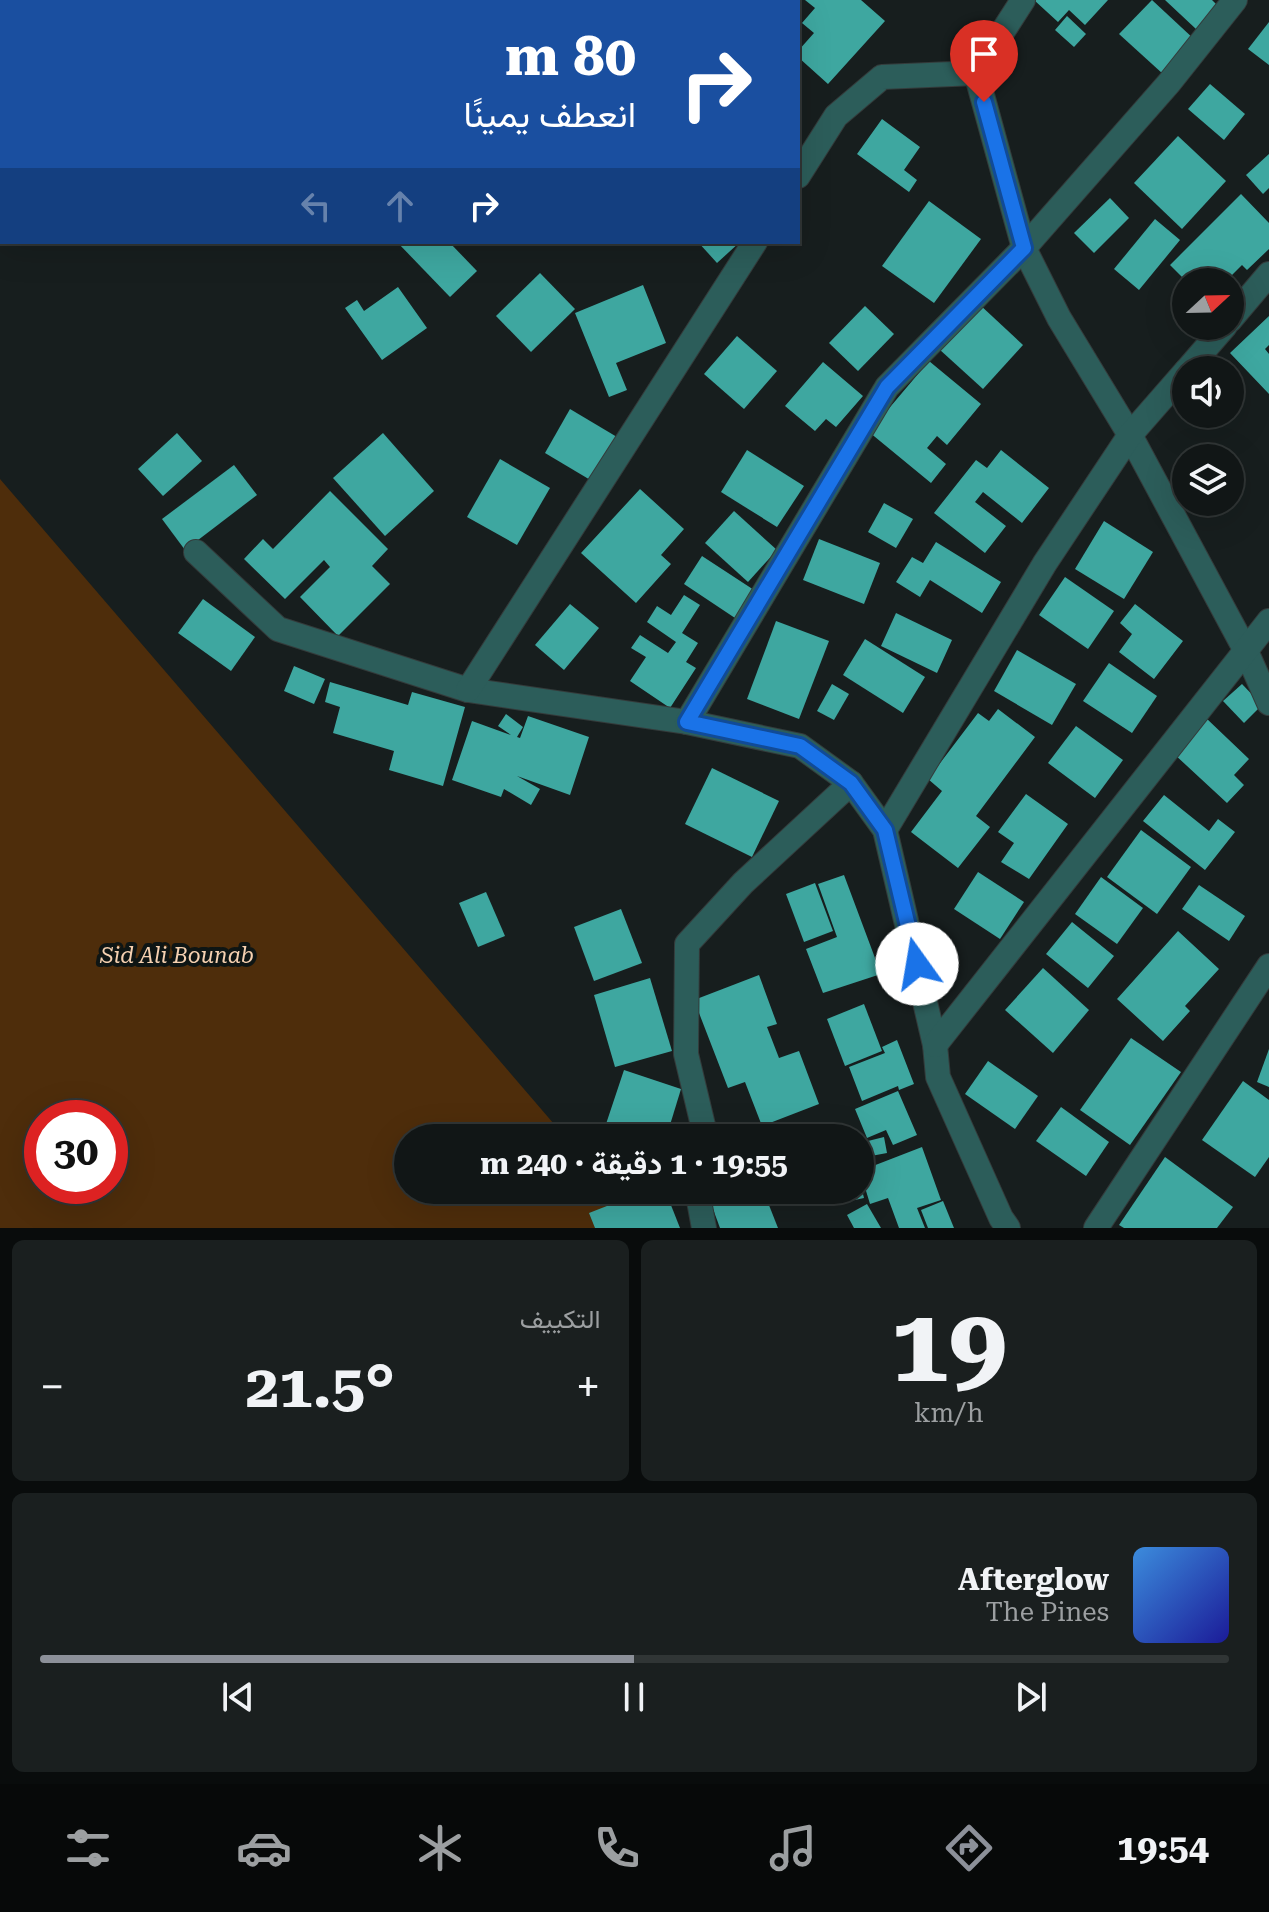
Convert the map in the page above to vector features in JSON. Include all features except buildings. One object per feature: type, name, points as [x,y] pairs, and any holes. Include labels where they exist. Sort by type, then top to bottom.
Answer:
[{"type":"street","points":[[1023,0],[976,73],[1024,248],[1059,318],[1130,435],[1246,651],[1269,703]]},
{"type":"street","points":[[687,722],[887,387],[1024,248],[1169,83],[1235,0]]},
{"type":"street","points":[[800,173],[836,116],[882,77],[976,73]]},
{"type":"street","points":[[468,690],[754,244]]},
{"type":"street","points":[[1244,303],[1269,274]]},
{"type":"street","points":[[1198,356],[1213,340]]},
{"type":"street","points":[[885,830],[1045,563],[1130,435],[1172,386]]},
{"type":"street","points":[[196,552],[278,629],[468,690],[687,722],[800,746],[851,783],[885,830],[935,1045],[938,1077],[1008,1228]]},
{"type":"street","points":[[935,1045],[1269,621]]},
{"type":"street","points":[[703,1124],[686,1054],[687,944],[743,883],[851,783]]},
{"type":"street","points":[[1096,1228],[1269,966]]},
{"type":"street","points":[[700,1204],[704,1228]]},
{"type":"green space","name":"Sid Ali Bounab","points":[[0,479],[554,1124],[394,1124],[394,1204],[606,1204],[615,1228],[0,1228]]},
{"type":"route","points":[[917,964],[885,830],[851,783],[800,746],[687,722],[887,387],[1024,248],[984,102]]}]
